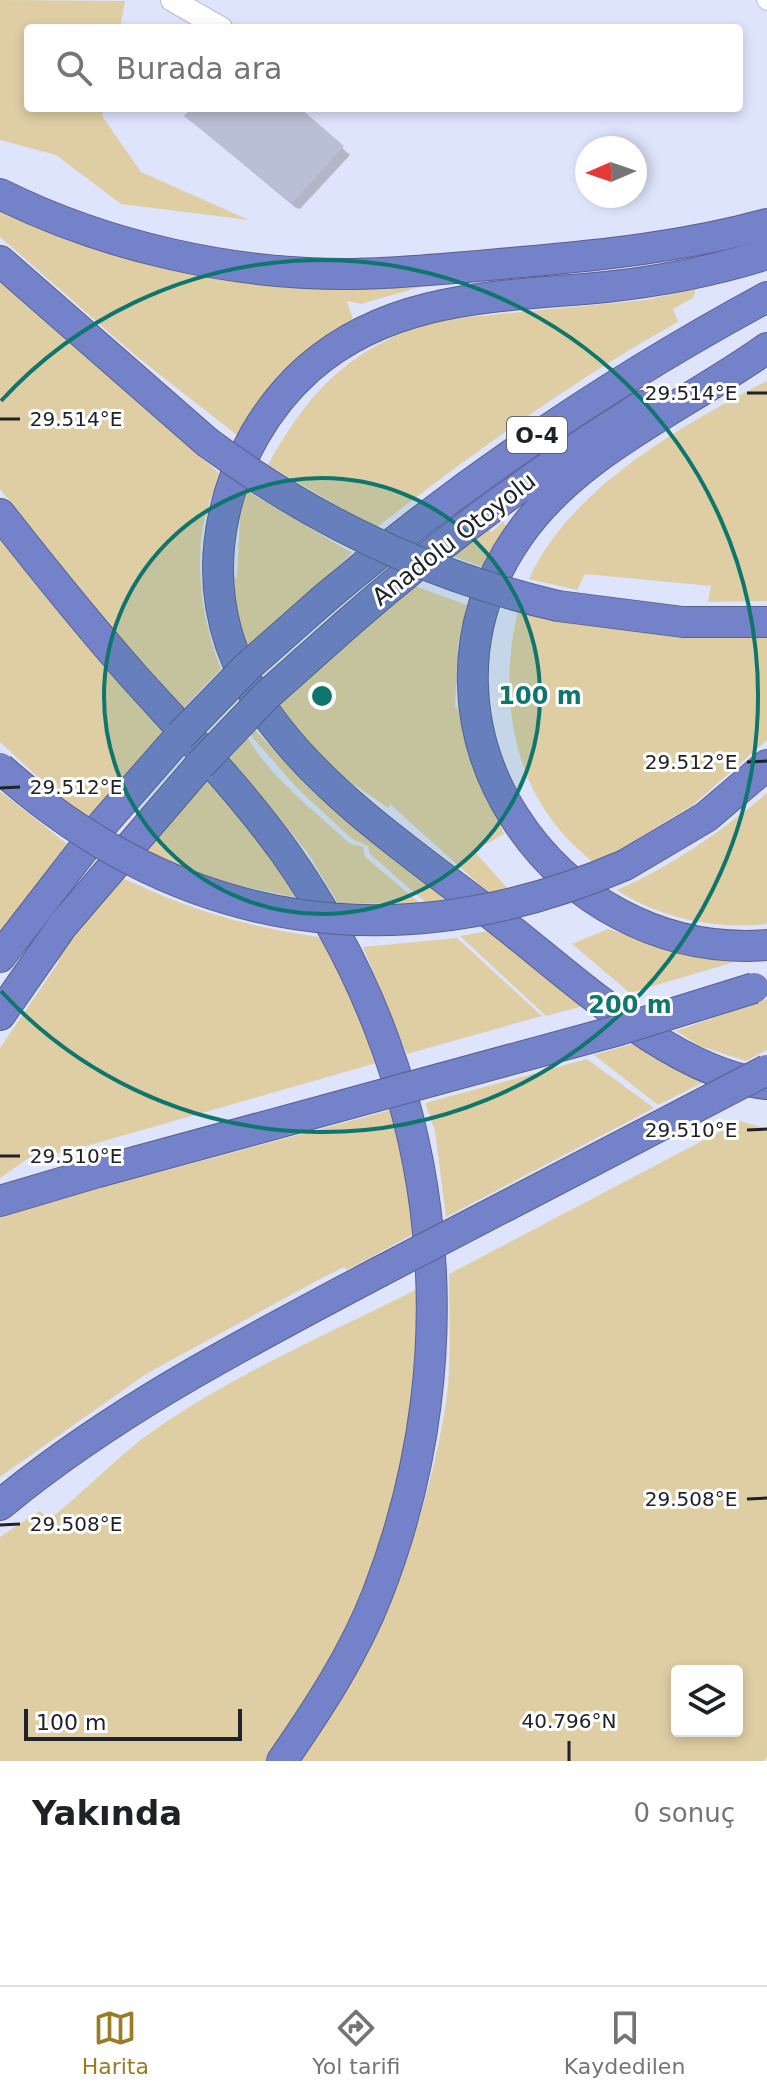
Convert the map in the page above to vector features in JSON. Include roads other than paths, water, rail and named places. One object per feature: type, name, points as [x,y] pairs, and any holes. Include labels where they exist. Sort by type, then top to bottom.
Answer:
[{"type":"highway","points":[[0,194],[92,231],[169,253],[274,269],[349,274],[457,268],[656,248],[767,224]]},
{"type":"highway","points":[[767,254],[665,280],[440,304],[388,319],[358,335],[309,368],[277,402],[259,429],[230,490],[221,528],[219,560],[223,610],[236,661],[266,718],[299,756],[381,827],[615,1012],[685,1055],[713,1068],[767,1084]]},
{"type":"highway","points":[[0,261],[207,442],[288,498],[372,544],[462,580],[558,606],[690,623],[767,622]]},
{"type":"highway","name":"Anadolu Otoyolu","points":[[0,957],[102,825],[180,736],[247,667],[324,599],[418,521],[554,423],[649,362],[767,297]]},
{"type":"highway","name":"Anadolu Otoyolu","points":[[0,1015],[62,926],[200,765],[266,696],[348,623],[439,546],[566,453],[767,335]]},
{"type":"highway","points":[[767,348],[629,438],[582,471],[547,502],[517,537],[493,583],[482,616],[474,674],[479,735],[492,776],[516,824],[557,872],[593,900],[646,927],[705,942],[767,945]]},
{"type":"highway","points":[[0,514],[83,619],[192,740],[284,851],[342,945],[368,997],[412,1129],[425,1197],[433,1286],[431,1365],[415,1475],[376,1597],[329,1690],[282,1761]]},
{"type":"highway","points":[[0,768],[74,827],[141,866],[230,900],[324,919],[404,921],[478,913],[555,893],[625,865],[706,817],[767,765]]},
{"type":"highway","points":[[0,1201],[619,1030],[760,986]]},
{"type":"highway","points":[[0,1505],[70,1450],[170,1385],[379,1272],[767,1070]]},
{"type":"street","points":[[172,0],[214,24]]}]
